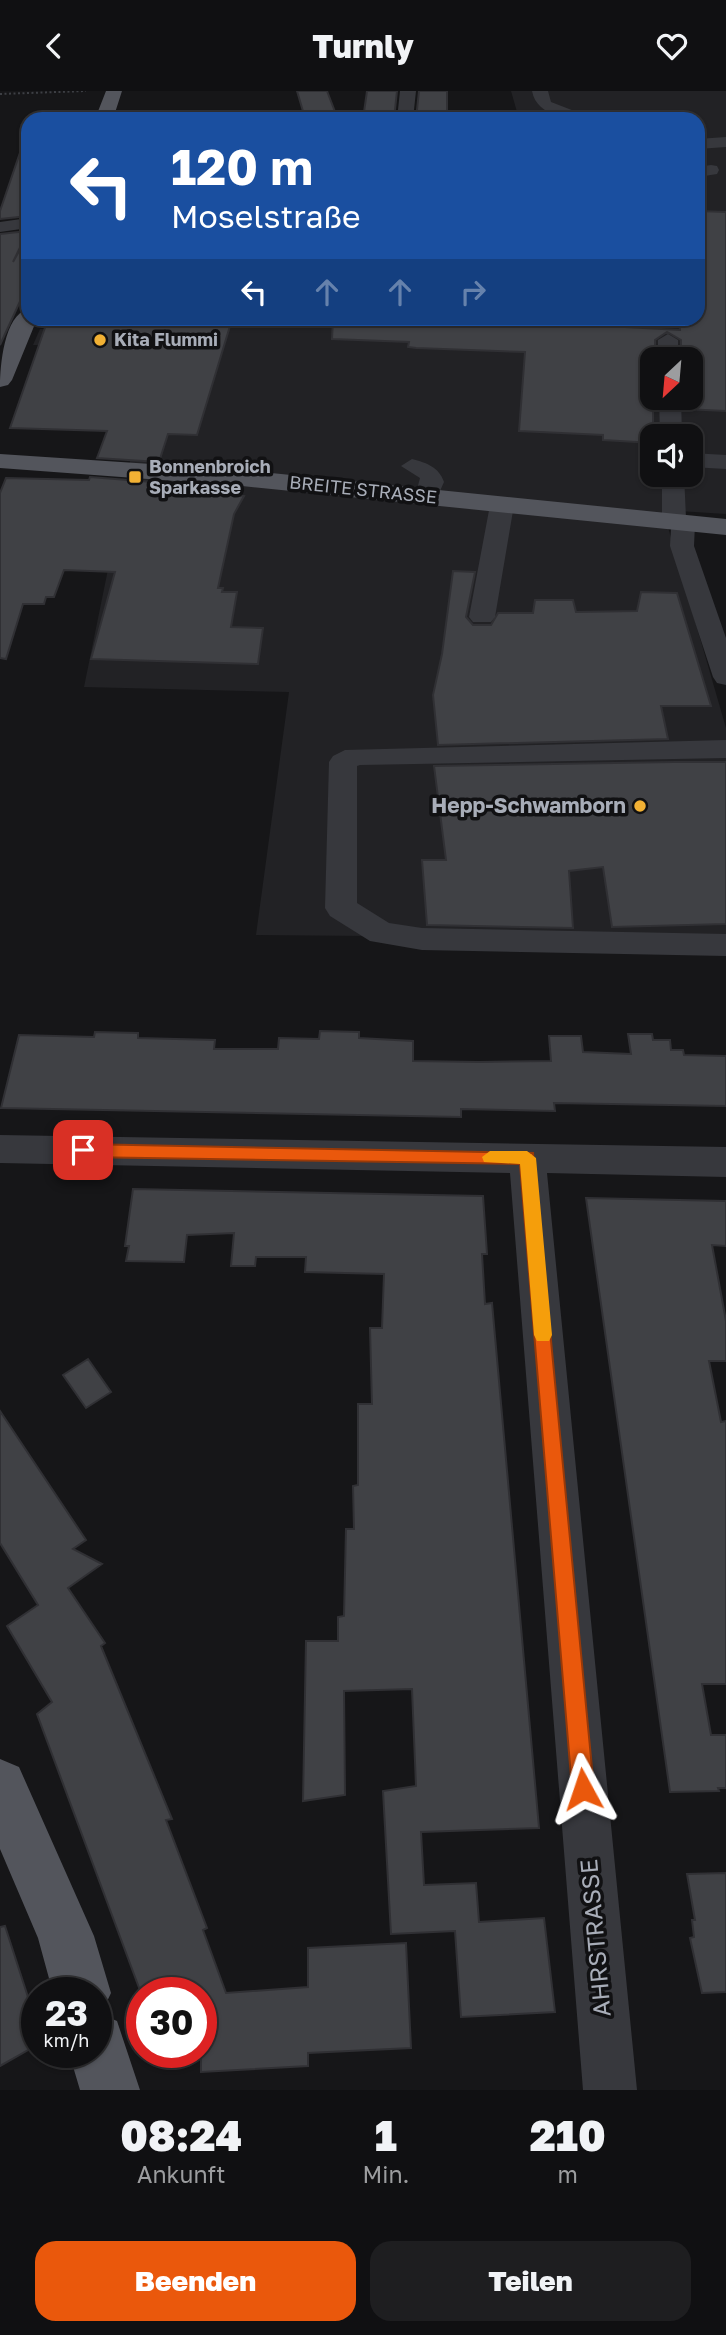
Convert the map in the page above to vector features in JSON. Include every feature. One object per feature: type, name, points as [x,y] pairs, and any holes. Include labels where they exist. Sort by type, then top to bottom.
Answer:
[{"type":"main road","points":[[106,112],[114,91]]},
{"type":"main road","points":[[0,380],[23,326]]},
{"type":"main road","name":"BREITE STRASSE","points":[[0,461],[437,490],[502,505],[726,527]]},
{"type":"main road","points":[[0,1786],[66,1936],[78,1977]]},
{"type":"main road","points":[[104,2068],[110,2090]]},
{"type":"street","points":[[406,112],[408,91]]},
{"type":"street","points":[[540,91],[542,101],[546,105],[566,112]]},
{"type":"street","points":[[705,144],[726,142]]},
{"type":"street","points":[[0,227],[21,224]]},
{"type":"street","points":[[703,461],[726,462]]},
{"type":"street","points":[[412,466],[430,474],[437,490]]},
{"type":"street","points":[[669,487],[682,546],[726,677]]},
{"type":"street","points":[[482,617],[502,505]]},
{"type":"street","points":[[726,749],[355,757],[343,762],[341,908],[381,933],[422,939],[726,945]]},
{"type":"street","points":[[0,1149],[726,1162]]},
{"type":"street","name":"AHRSTRASSE","points":[[527,1158],[610,2090]]},
{"type":"path","points":[[0,94],[86,91]]},
{"type":"shaded area","points":[[511,91],[726,91],[726,514],[663,510],[726,728],[726,939],[256,935],[289,692],[84,687],[136,432],[91,346],[33,345],[40,329],[105,331],[108,326],[705,326],[705,112],[517,112]]},
{"type":"building","points":[[297,91],[327,91],[335,112],[303,112]]},
{"type":"building","points":[[367,91],[397,91],[395,112],[364,112]]},
{"type":"building","points":[[419,91],[447,91],[447,112],[417,112]]},
{"type":"building","points":[[21,150],[21,217],[0,219],[0,211]]},
{"type":"building","points":[[705,211],[726,212],[726,411],[703,410],[704,347],[681,347],[681,340],[667,332],[655,340],[655,347],[640,347],[640,410],[653,410],[653,424],[640,424],[640,442],[603,440],[603,435],[519,431],[525,352],[416,348],[408,347],[409,342],[332,339],[333,326],[605,326],[680,330],[680,326],[705,326]]},
{"type":"building","points":[[21,232],[21,245],[13,262],[21,248],[21,299],[0,345],[0,234]]},
{"type":"building","points":[[46,326],[230,326],[197,435],[168,434],[159,462],[97,458],[107,431],[10,428]]},
{"type":"building","points":[[90,477],[153,482],[152,486],[244,496],[234,514],[218,588],[223,588],[222,592],[237,592],[231,627],[263,628],[258,664],[91,659],[115,572],[64,570],[54,597],[46,597],[44,604],[23,604],[6,659],[0,658],[0,493],[6,478],[89,480]]},
{"type":"building","points":[[453,571],[475,572],[466,617],[473,625],[491,625],[498,613],[533,613],[535,600],[573,600],[576,612],[637,611],[641,592],[677,593],[711,706],[661,706],[668,739],[438,745],[433,695],[442,654]]},
{"type":"building","points":[[726,762],[726,924],[612,927],[603,867],[569,871],[573,928],[427,925],[422,860],[446,860],[434,766]]},
{"type":"building","points":[[320,1031],[359,1032],[359,1038],[413,1041],[413,1061],[479,1062],[551,1061],[549,1036],[581,1036],[583,1052],[631,1054],[628,1034],[652,1034],[653,1040],[670,1040],[671,1050],[683,1050],[684,1055],[726,1056],[726,1106],[554,1103],[555,1111],[461,1109],[461,1117],[1,1108],[19,1035],[94,1037],[95,1032],[138,1033],[138,1038],[215,1040],[214,1049],[278,1049],[279,1038],[319,1039]]},
{"type":"building","points":[[133,1189],[483,1196],[487,1254],[482,1254],[485,1304],[492,1303],[539,1828],[421,1832],[424,1885],[476,1883],[479,1922],[544,1918],[555,2012],[461,2017],[455,1931],[391,1934],[383,1791],[416,1786],[412,1689],[344,1691],[345,1795],[303,1801],[306,1641],[338,1641],[338,1617],[344,1616],[346,1529],[354,1529],[353,1486],[358,1485],[358,1404],[372,1404],[370,1328],[382,1328],[384,1274],[305,1272],[306,1257],[256,1257],[255,1266],[231,1266],[234,1233],[187,1235],[184,1262],[126,1261],[129,1246],[125,1246]]},
{"type":"building","points":[[586,1198],[726,1201],[726,1246],[712,1245],[726,1321],[726,1361],[709,1361],[721,1422],[726,1421],[726,1684],[702,1684],[711,1735],[726,1735],[726,1788],[718,1788],[719,1791],[670,1792]]},
{"type":"building","points":[[88,1359],[111,1392],[86,1408],[63,1375]]},
{"type":"building","points":[[0,1411],[86,1540],[73,1549],[102,1564],[68,1588],[105,1643],[101,1646],[172,1819],[166,1820],[207,1928],[203,1930],[226,1993],[308,1987],[308,1948],[406,1943],[411,2048],[308,2053],[308,2066],[201,2072],[201,2068],[217,2068],[217,1977],[135,1977],[37,1714],[52,1702],[7,1626],[38,1605],[0,1543]]},
{"type":"building","points":[[726,1873],[726,1992],[702,1993],[690,1938],[694,1937],[692,1920],[695,1920],[687,1874]]},
{"type":"building","points":[[5,1926],[21,1977],[21,2054],[0,2066],[0,1927]]},
{"type":"slow traffic","points":[[490,1157],[527,1158],[543,1335]]},
{"type":"place","name":"Kita Flummi","points":[[100,340]]},
{"type":"place","name":"Bonnenbroich Sparkasse","points":[[135,477]]},
{"type":"place","name":"Hepp-Schwamborn","points":[[640,806]]},
{"type":"route","points":[[83,1150],[527,1158],[583,1789]]}]
